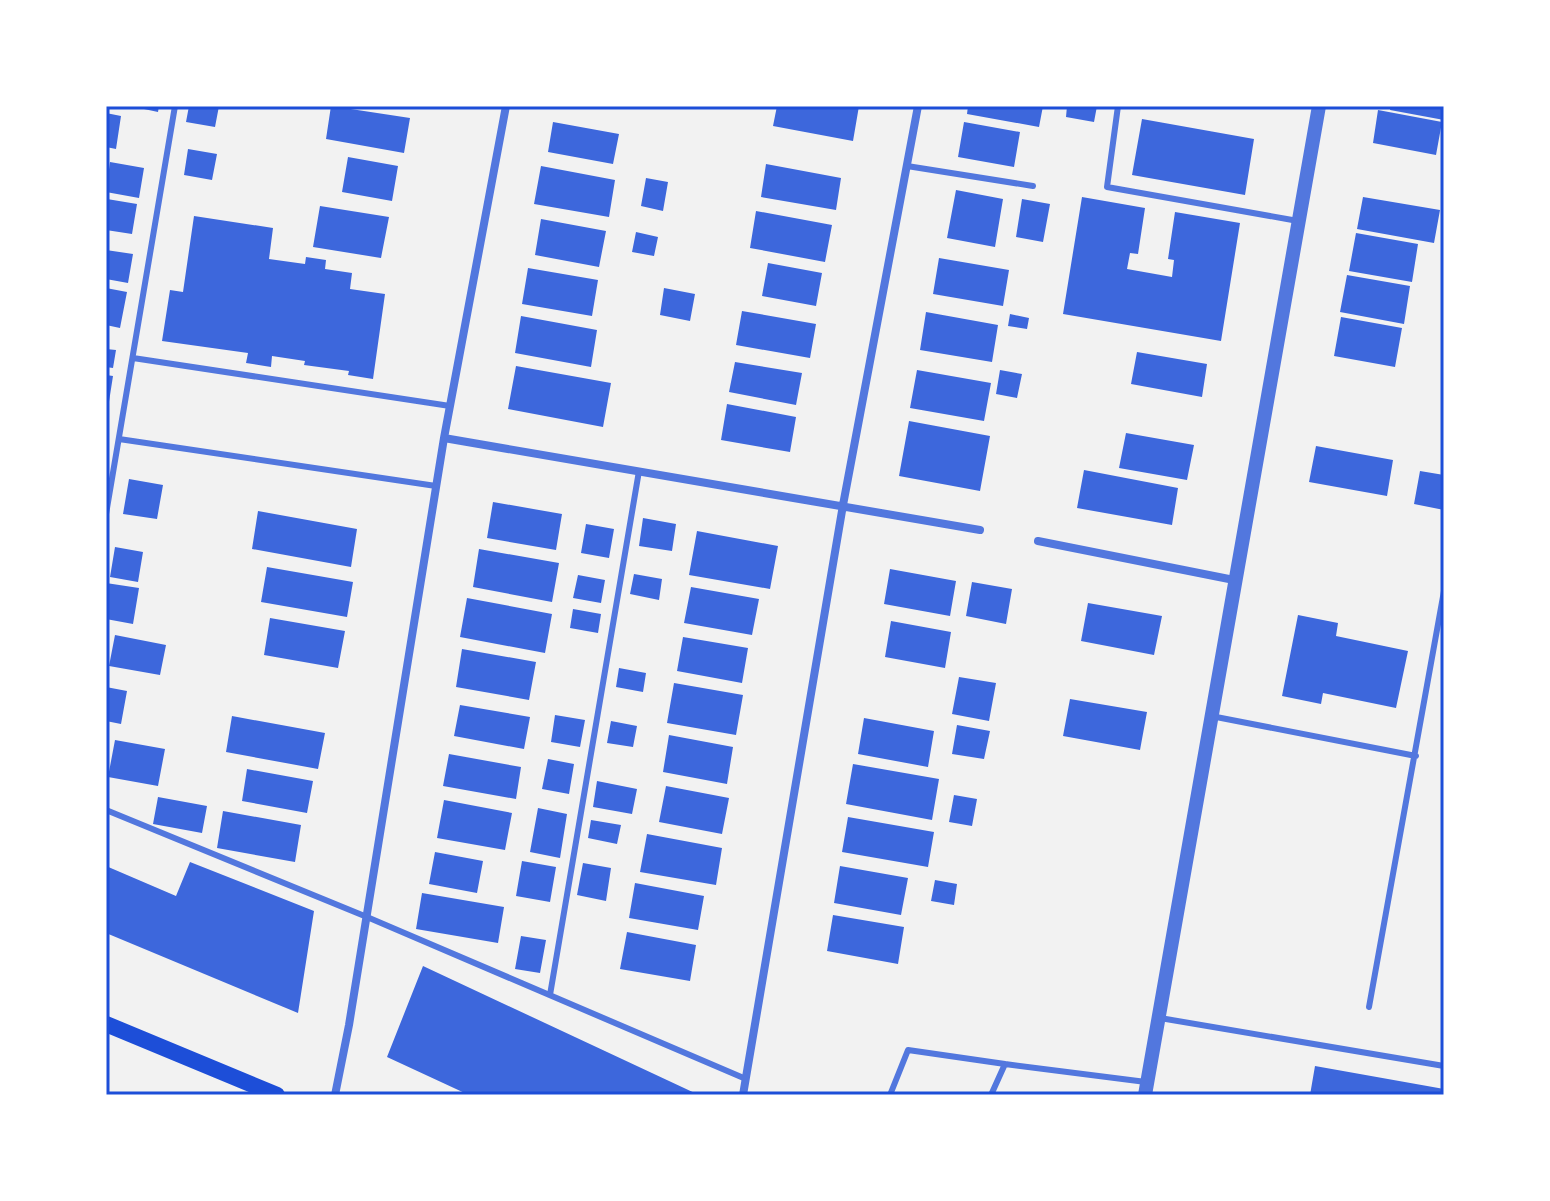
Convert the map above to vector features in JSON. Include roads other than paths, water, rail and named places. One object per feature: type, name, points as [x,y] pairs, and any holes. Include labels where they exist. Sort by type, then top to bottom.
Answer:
[{"type":"main road","points":[[106,1024],[277,1095]]},
{"type":"street","points":[[335,1095],[367,917],[444,438],[506,106]]},
{"type":"street","points":[[743,1095],[843,505],[918,106]]},
{"type":"street","points":[[1146,1089],[1319,106]]},
{"type":"street","points":[[444,438],[980,530]]},
{"type":"street","points":[[1038,541],[1234,580]]},
{"type":"lane","points":[[106,514],[175,106]]},
{"type":"lane","points":[[1118,106],[1107,187],[1298,221]]},
{"type":"lane","points":[[907,166],[1033,186]]},
{"type":"lane","points":[[133,358],[450,406]]},
{"type":"lane","points":[[119,439],[436,486]]},
{"type":"lane","points":[[550,995],[639,471]]},
{"type":"lane","points":[[1369,1007],[1444,591]]},
{"type":"lane","points":[[1211,716],[1416,756]]},
{"type":"lane","points":[[106,810],[367,917],[746,1079]]},
{"type":"lane","points":[[1158,1018],[1444,1066]]},
{"type":"lane","points":[[890,1095],[908,1050],[1146,1089]]},
{"type":"lane","points":[[991,1095],[1005,1064]]}]
